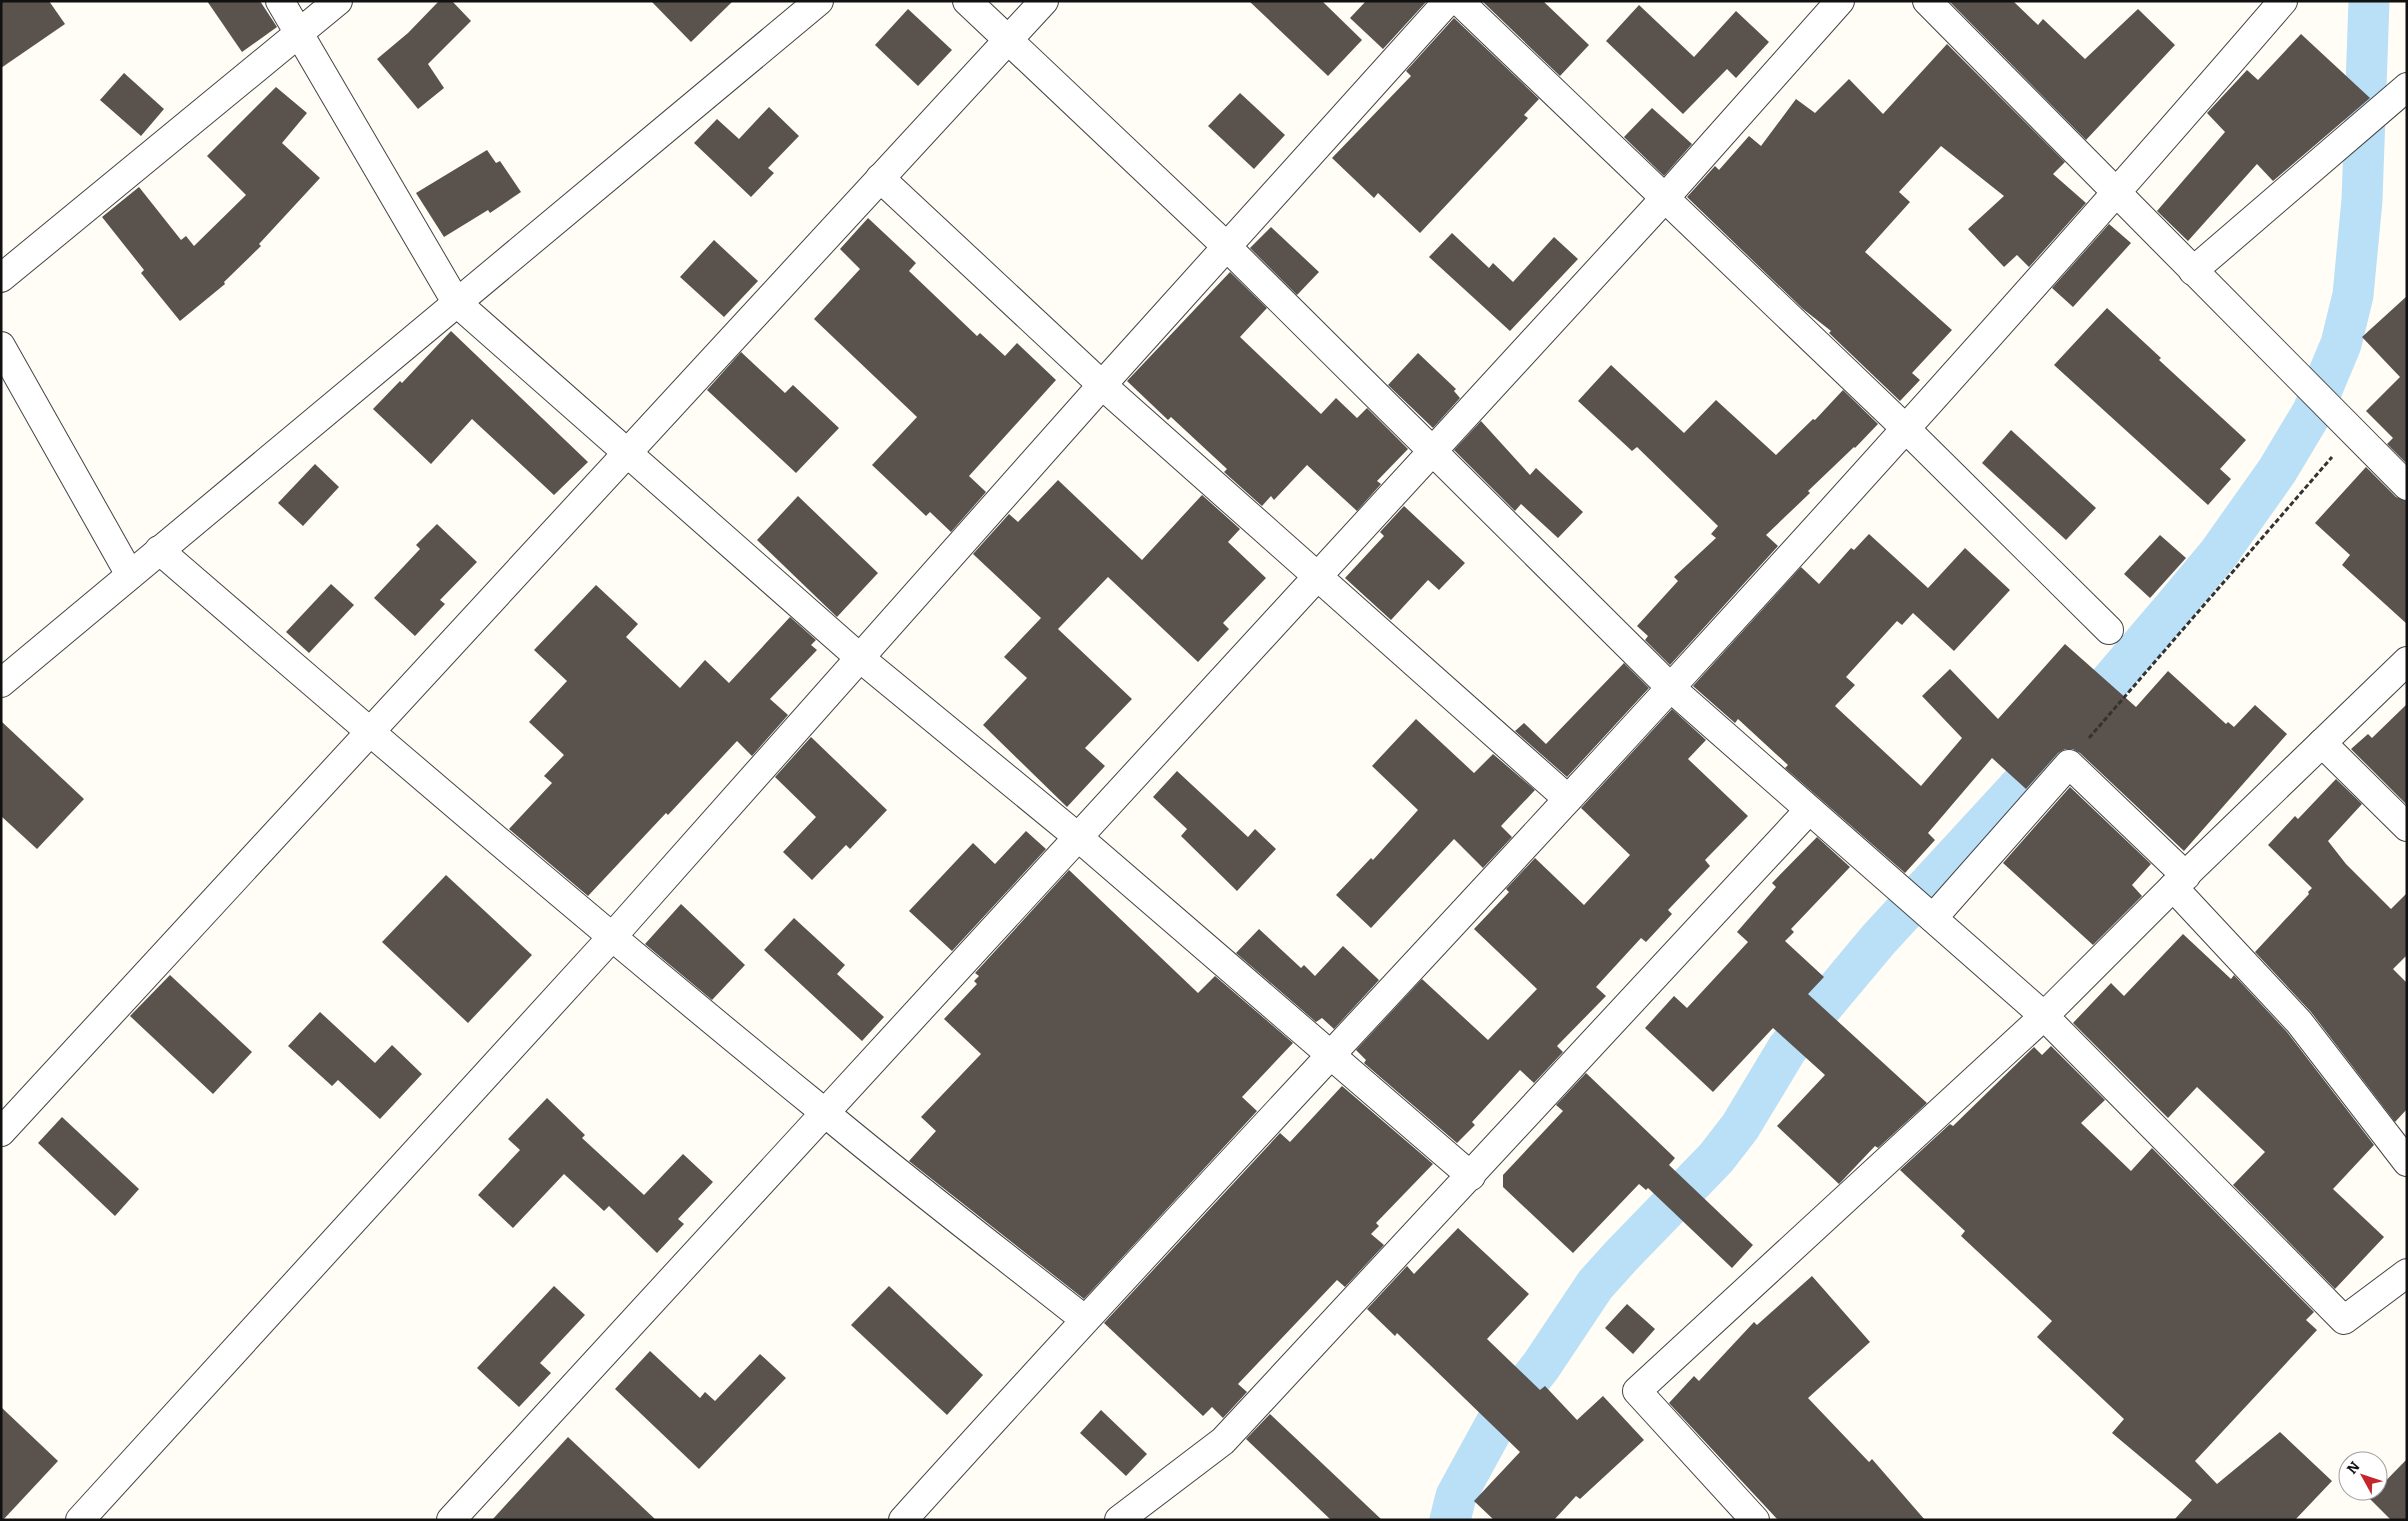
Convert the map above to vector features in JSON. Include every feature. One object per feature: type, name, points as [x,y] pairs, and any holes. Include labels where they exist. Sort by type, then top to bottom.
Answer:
[{"type":"street","points":[[280,1],[456,302],[860,658],[1079,838],[1471,1176]]},
{"type":"street","points":[[1,278],[338,1]]},
{"type":"street","points":[[1,682],[819,1]]},
{"type":"street","points":[[966,1],[1226,246],[1671,688],[2044,1016],[2344,1320],[2407,1273]]},
{"type":"street","points":[[1,1132],[368,731],[1044,1]]},
{"type":"street","points":[[80,1520],[612,937],[1226,246],[1448,1]]},
{"type":"street","points":[[1459,1],[1905,428],[2108,630]]},
{"type":"street","points":[[451,1520],[1433,452],[1664,199],[1840,1]]},
{"type":"street","points":[[1927,1],[2407,486]]},
{"type":"street","points":[[903,1520],[1084,1319],[1671,688],[2117,194],[2283,1]]},
{"type":"street","points":[[2193,271],[2407,87]]},
{"type":"street","points":[[880,178],[1102,385],[1568,799]]},
{"type":"street","points":[[1,346],[130,575]]},
{"type":"street","points":[[159,550],[368,731],[612,937],[825,1114],[1084,1319]]},
{"type":"street","points":[[1755,1520],[1637,1391],[2044,1016],[2407,660]]},
{"type":"street","points":[[2322,743],[2407,827]]},
{"type":"street","points":[[1932,917],[2069,764],[2180,882],[2299,1022],[2407,1162]]},
{"type":"street","points":[[1119,1520],[1223,1441],[1809,810]]},
{"type":"path","points":[[2069,764],[2345,424]]},
{"type":"building","points":[[1,1],[49,1],[65,24],[1,68]]},
{"type":"building","points":[[207,1],[260,1],[277,27],[242,52]]},
{"type":"building","points":[[439,1],[452,1],[471,21],[428,64],[444,88],[418,109],[377,59],[408,33]]},
{"type":"building","points":[[651,1],[733,1],[691,42]]},
{"type":"building","points":[[1249,1],[1322,1],[1362,40],[1328,76]]},
{"type":"building","points":[[1366,1],[1427,1],[1383,49],[1350,18]]},
{"type":"building","points":[[1482,1],[1543,1],[1589,45],[1560,76]]},
{"type":"building","points":[[1949,1],[2013,1],[2038,25],[2043,19],[2085,59],[2138,9],[2175,45],[2086,140]]},
{"type":"building","points":[[1639,5],[1694,57],[1736,11],[1769,42],[1736,78],[1727,69],[1683,114],[1606,41]]},
{"type":"building","points":[[908,9],[952,50],[918,86],[875,45]]},
{"type":"building","points":[[1454,18],[1539,99],[1524,115],[1528,118],[1420,233],[1378,193],[1374,198],[1332,158],[1411,76],[1406,71]]},
{"type":"building","points":[[2301,34],[2370,98],[2273,181],[2257,164],[2188,241],[2157,211],[2225,132],[2207,113],[2247,70],[2258,80]]},
{"type":"building","points":[[1947,44],[2065,162],[2053,174],[2086,203],[2029,267],[2017,255],[2004,267],[1968,229],[2004,196],[1941,146],[1899,192],[1910,202],[1865,252],[1952,330],[1912,373],[1920,380],[1900,401],[1829,333],[1831,331],[1803,309],[1687,197],[1715,166],[1719,170],[1749,136],[1761,146],[1796,99],[1815,113],[1849,79],[1883,114]]},
{"type":"building","points":[[124,73],[164,109],[141,136],[100,100]]},
{"type":"building","points":[[276,87],[307,113],[282,143],[320,178],[259,244],[261,246],[224,282],[225,284],[180,321],[141,273],[144,270],[102,217],[139,187],[181,240],[186,236],[194,246],[246,195],[207,156]]},
{"type":"building","points":[[1240,93],[1285,135],[1254,169],[1208,126]]},
{"type":"building","points":[[769,107],[799,136],[768,168],[774,173],[751,197],[694,143],[717,119],[739,139]]},
{"type":"building","points":[[1652,108],[1692,144],[1664,176],[1624,137]]},
{"type":"building","points":[[487,150],[496,163],[500,161],[521,192],[490,213],[488,210],[444,237],[416,193]]},
{"type":"building","points":[[868,218],[916,263],[909,271],[977,336],[980,333],[1005,356],[1017,343],[1056,380],[969,476],[986,492],[951,532],[930,512],[926,516],[872,465],[917,417],[814,319],[860,269],[840,249]]},
{"type":"building","points":[[2109,224],[2131,243],[2073,307],[2052,288]]},
{"type":"building","points":[[1271,227],[1319,272],[1297,295],[1250,248]]},
{"type":"building","points":[[1452,233],[1489,268],[1493,263],[1513,282],[1554,237],[1578,259],[1510,331],[1429,257]]},
{"type":"building","points":[[714,240],[758,281],[724,317],[680,277]]},
{"type":"building","points":[[1230,272],[1267,308],[1240,337],[1321,414],[1336,398],[1357,418],[1367,408],[1408,449],[1377,481],[1381,484],[1357,511],[1307,465],[1274,500],[1271,496],[1262,506],[1224,472],[1227,469],[1171,417],[1168,420],[1127,381]]},
{"type":"building","points":[[2407,296],[2407,464],[2387,444],[2393,438],[2366,411],[2400,377],[2362,337]]},
{"type":"building","points":[[2107,308],[2161,358],[2159,360],[2246,440],[2220,469],[2231,479],[2208,505],[2054,365]]},
{"type":"building","points":[[451,331],[588,462],[554,495],[472,419],[431,464],[373,409],[400,381],[402,383]]},
{"type":"building","points":[[741,352],[785,393],[793,385],[839,428],[796,473],[707,390]]},
{"type":"building","points":[[1418,353],[1456,389],[1454,391],[1460,398],[1433,428],[1388,385]]},
{"type":"building","points":[[1611,365],[1684,433],[1716,400],[1776,455],[1813,419],[1815,420],[1843,390],[1878,424],[1808,491],[1810,493],[1766,535],[1778,546],[1670,665],[1645,640],[1648,636],[1637,626],[1678,581],[1674,577],[1716,538],[1711,534],[1718,526],[1637,447],[1632,451],[1578,401]]},
{"type":"building","points":[[1481,421],[1530,475],[1536,468],[1583,512],[1558,538],[1521,504],[1515,511],[1454,450]]},
{"type":"building","points":[[2011,430],[2096,508],[2066,540],[1982,463]]},
{"type":"building","points":[[315,464],[339,487],[303,526],[278,503]]},
{"type":"building","points":[[2366,467],[2396,497],[2407,501],[2407,624],[2342,565],[2350,555],[2315,523]]},
{"type":"building","points":[[1058,480],[1142,560],[1202,495],[1240,529],[1228,542],[1266,578],[1223,623],[1229,629],[1198,662],[1108,577],[1058,629],[1132,699],[1085,748],[1105,766],[1067,807],[983,725],[1027,678],[1004,657],[1041,618],[973,554],[1009,514],[1018,522]]},
{"type":"building","points":[[798,496],[878,573],[837,617],[757,540]]},
{"type":"building","points":[[1404,506],[1465,563],[1439,590],[1428,580],[1391,620],[1345,578],[1384,536],[1380,532]]},
{"type":"building","points":[[437,524],[477,562],[440,600],[445,604],[415,636],[374,598],[420,549],[416,545]]},
{"type":"building","points":[[1869,534],[1928,588],[1965,548],[2010,590],[1954,651],[1913,613],[1902,625],[1897,621],[1846,677],[1855,685],[1835,706],[1921,786],[1962,738],[1922,696],[1950,669],[1998,719],[2065,644],[2136,707],[2168,671],[2226,724],[2228,722],[2234,727],[2255,705],[2287,734],[2184,851],[2080,753],[2073,749],[2065,749],[2058,753],[2026,789],[1992,758],[1928,833],[1935,840],[1905,873],[1785,768],[1788,765],[1738,719],[1735,723],[1693,686],[1801,567],[1819,584],[1851,548],[1854,550]]},
{"type":"building","points":[[2160,535],[2186,558],[2150,598],[2124,574]]},
{"type":"building","points":[[331,584],[354,605],[309,653],[286,632]]},
{"type":"building","points":[[596,585],[638,624],[626,637],[680,688],[705,660],[729,683],[790,617],[816,640],[811,645],[817,650],[770,699],[788,715],[752,756],[737,741],[668,815],[666,813],[588,896],[509,829],[552,783],[544,776],[564,755],[529,722],[567,681],[534,650]]},
{"type":"building","points":[[1624,663],[1649,688],[1567,777],[1515,731],[1524,723],[1546,744]]},
{"type":"building","points":[[2407,704],[2407,805],[2351,749],[2368,734],[2372,738]]},
{"type":"building","points":[[1672,709],[1706,740],[1688,759],[1748,816],[1705,860],[1710,866],[1668,910],[1672,914],[1646,942],[1641,938],[1596,987],[1606,996],[1557,1046],[1563,1052],[1534,1083],[1520,1070],[1472,1122],[1475,1125],[1457,1143],[1364,1063],[1366,1060],[1356,1050],[1422,979],[1488,1040],[1537,989],[1474,929],[1509,892],[1506,889],[1535,858],[1584,905],[1630,855],[1581,808]]},
{"type":"building","points":[[1416,719],[1474,773],[1493,754],[1535,790],[1501,826],[1512,837],[1483,868],[1454,839],[1371,928],[1336,895],[1371,858],[1373,860],[1418,810],[1372,766]]},
{"type":"building","points":[[1,721],[84,799],[37,849],[1,816]]},
{"type":"building","points":[[811,737],[887,810],[850,849],[846,845],[812,880],[783,852],[816,817],[775,777]]},
{"type":"building","points":[[1177,771],[1248,837],[1255,829],[1276,849],[1237,891],[1181,836],[1187,829],[1153,797]]},
{"type":"building","points":[[2336,779],[2362,804],[2328,841],[2346,864],[2391,909],[2407,893],[2407,955],[2393,969],[2407,983],[2407,1109],[2395,1122],[2311,1012],[2255,952],[2309,894],[2308,892],[2312,888],[2268,845],[2295,816],[2298,819]]},
{"type":"building","points":[[2070,787],[2151,864],[2132,885],[2142,896],[2093,945],[2003,863]]},
{"type":"building","points":[[1026,831],[1046,849],[952,951],[909,911],[973,843],[995,864]]},
{"type":"building","points":[[1817,837],[1850,867],[1791,929],[1794,932],[1785,941],[1824,977],[1808,994],[1927,1103],[1878,1148],[1875,1146],[1839,1184],[1777,1126],[1825,1075],[1773,1028],[1713,1092],[1645,1028],[1674,996],[1687,1008],[1748,942],[1737,932],[1776,887],[1772,883]]},
{"type":"building","points":[[1069,870],[1198,993],[1215,976],[1293,1043],[1242,1097],[1257,1111],[1084,1299],[909,1161],[936,1131],[921,1117],[981,1054],[944,1019],[977,984],[974,981],[979,976],[975,973]]},
{"type":"building","points":[[446,875],[532,955],[468,1023],[382,942]]},
{"type":"building","points":[[681,904],[745,965],[712,1000],[645,944]]},
{"type":"building","points":[[794,918],[845,965],[837,974],[884,1017],[862,1041],[764,950]]},
{"type":"building","points":[[1259,929],[1301,968],[1304,965],[1315,976],[1343,946],[1379,980],[1334,1029],[1322,1018],[1316,1022],[1236,953]]},
{"type":"building","points":[[2183,934],[2231,979],[2234,975],[2287,1032],[2374,1145],[2333,1189],[2384,1237],[2335,1289],[2233,1185],[2265,1152],[2197,1087],[2168,1118],[2073,1023],[2111,983],[2124,996]]},
{"type":"building","points":[[170,975],[252,1052],[213,1094],[130,1016]]},
{"type":"building","points":[[320,1012],[375,1063],[392,1045],[422,1074],[380,1119],[338,1080],[332,1086],[288,1046]]},
{"type":"building","points":[[2051,1046],[2105,1100],[2081,1123],[2131,1171],[2152,1148],[2314,1312],[2306,1320],[2317,1330],[2195,1461],[2217,1484],[2280,1432],[2332,1481],[2295,1520],[2174,1520],[2192,1500],[2112,1433],[2124,1419],[2037,1337],[2052,1321],[1961,1236],[1965,1231],[1900,1170],[1950,1124],[1953,1126],[2034,1047],[2042,1055]]},
{"type":"building","points":[[1586,1073],[1675,1158],[1669,1165],[1753,1245],[1732,1268],[1648,1188],[1646,1190],[1639,1184],[1573,1253],[1503,1187],[1503,1175],[1563,1111],[1556,1105]]},
{"type":"building","points":[[1342,1086],[1433,1164],[1376,1223],[1379,1226],[1371,1234],[1384,1245],[1345,1287],[1337,1280],[1238,1384],[1247,1392],[1223,1418],[1212,1407],[1203,1416],[1104,1323],[1280,1133],[1290,1142]]},
{"type":"building","points":[[547,1098],[585,1135],[582,1138],[644,1195],[683,1154],[713,1182],[678,1219],[684,1224],[657,1253],[609,1206],[604,1211],[564,1174],[513,1228],[478,1195],[520,1150],[508,1139]]},
{"type":"building","points":[[62,1117],[139,1189],[115,1216],[38,1143]]},
{"type":"building","points":[[1458,1228],[1529,1294],[1487,1339],[1540,1390],[1545,1386],[1577,1420],[1603,1396],[1644,1440],[1580,1499],[1576,1496],[1554,1520],[1494,1520],[1474,1501],[1520,1452],[1397,1333],[1395,1336],[1367,1309],[1407,1266],[1414,1274]]},
{"type":"building","points":[[1812,1276],[1870,1342],[1808,1398],[1869,1462],[1872,1459],[1925,1520],[1778,1520],[1669,1403],[1694,1376],[1699,1381],[1754,1322],[1757,1325]]},
{"type":"building","points":[[554,1286],[585,1315],[540,1363],[551,1373],[519,1407],[477,1368]]},
{"type":"building","points":[[889,1286],[983,1375],[947,1415],[851,1325]]},
{"type":"building","points":[[1627,1304],[1655,1329],[1633,1354],[1605,1328]]},
{"type":"building","points":[[650,1351],[700,1398],[705,1392],[715,1401],[760,1354],[786,1378],[699,1469],[615,1389]]},
{"type":"building","points":[[1,1407],[58,1461],[3,1520],[1,1520]]},
{"type":"building","points":[[1101,1410],[1147,1454],[1126,1476],[1080,1433]]},
{"type":"building","points":[[1270,1414],[1382,1520],[1331,1520],[1246,1439]]},
{"type":"building","points":[[568,1437],[656,1520],[492,1520]]},
{"type":"building","points":[[2407,1459],[2407,1520],[2391,1520],[2372,1501],[2388,1501],[2388,1478]]},
{"type":"waterway","points":[[1450,1520],[1456,1496],[1496,1423],[1541,1366],[1595,1285],[1716,1158],[1740,1127],[1787,1049],[1878,940],[2039,765],[2174,607],[2219,553],[2277,471],[2313,411],[2341,344],[2353,295],[2362,200],[2369,1]]}]
